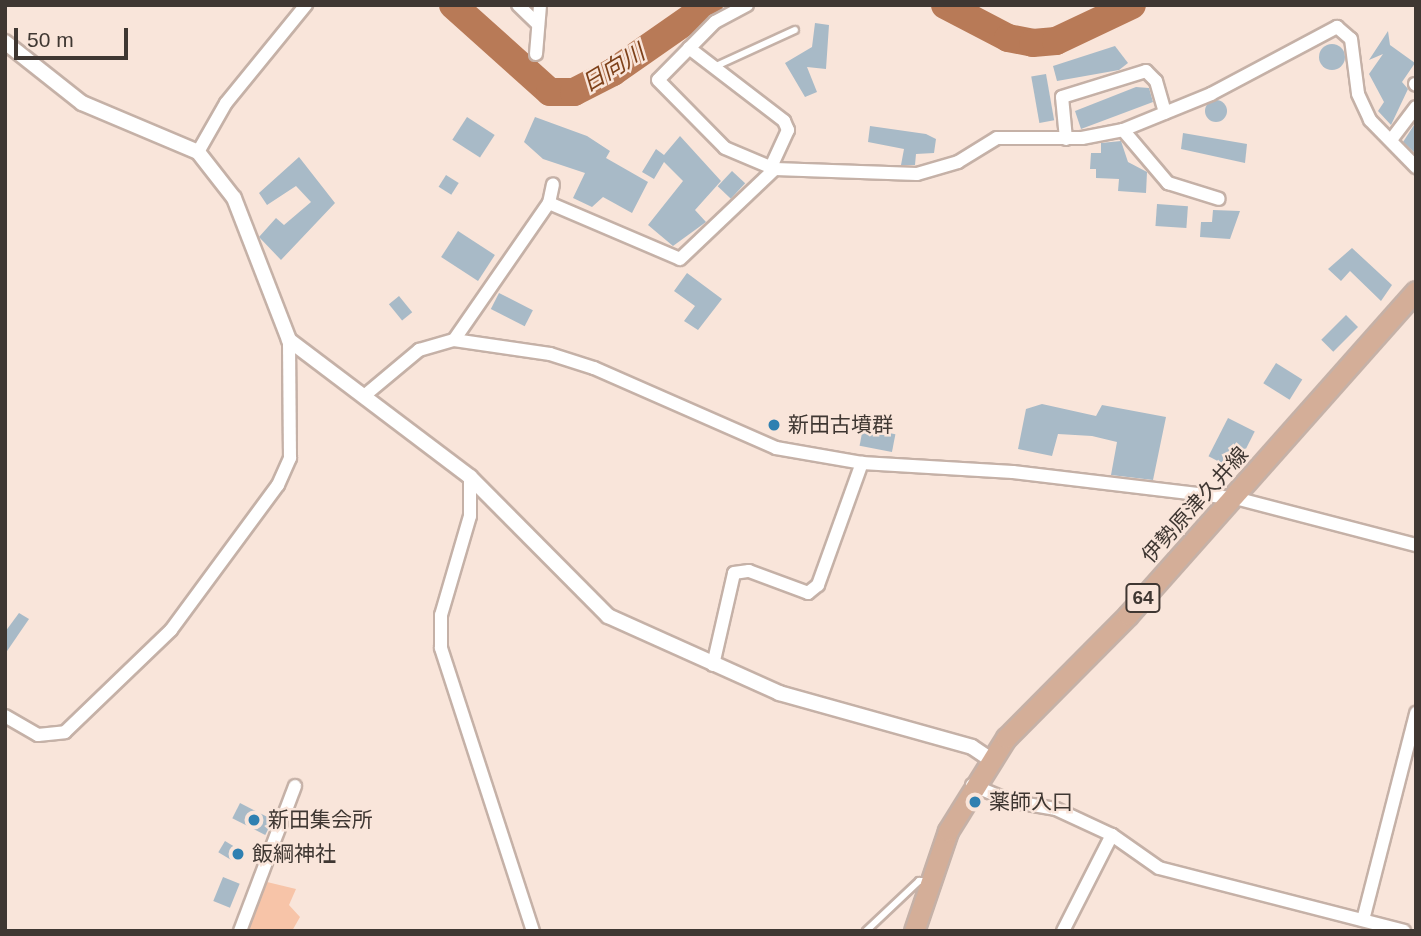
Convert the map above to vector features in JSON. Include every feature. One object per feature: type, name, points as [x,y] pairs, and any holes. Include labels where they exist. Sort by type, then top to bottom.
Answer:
[{"type":"main road","name":"伊勢原津久井線","points":[[914,931],[928,881],[972,785],[990,759],[1227,503],[1416,291]]},
{"type":"street","points":[[198,152],[226,103],[306,5]]},
{"type":"street","points":[[518,5],[538,24]]},
{"type":"street","points":[[536,54],[540,5]]},
{"type":"street","points":[[747,5],[715,22],[657,80],[725,148],[773,168],[917,174],[958,162],[997,138],[1066,139],[1123,130],[1165,113],[1337,27],[1351,39],[1363,107],[1416,167]]},
{"type":"street","points":[[5,42],[82,103],[198,152],[234,198],[289,340],[290,458],[278,485],[171,630],[65,732],[38,736],[5,716]]},
{"type":"street","points":[[550,203],[680,259],[773,168],[788,130],[784,121],[689,48]]},
{"type":"street","points":[[1066,139],[1062,97],[1146,71],[1156,81],[1165,113]]},
{"type":"street","points":[[1391,140],[1416,107]]},
{"type":"street","points":[[1123,130],[1168,183],[1219,199]]},
{"type":"street","points":[[454,340],[550,203],[554,184]]},
{"type":"street","points":[[289,340],[470,477],[608,616],[713,665],[779,692],[972,747],[990,759]]},
{"type":"street","points":[[364,396],[419,351],[454,340],[550,354],[634,385],[752,442],[862,463],[1013,472],[1227,503],[1239,499],[1416,545]]},
{"type":"street","points":[[713,665],[734,573],[749,571],[808,593],[818,585],[862,463]]},
{"type":"street","points":[[470,477],[470,516],[441,615],[440,648],[533,931]]},
{"type":"street","points":[[1363,920],[1416,713]]},
{"type":"street","points":[[972,785],[1010,802],[1056,808],[1112,835],[1159,868],[1404,931]]},
{"type":"street","points":[[240,931],[295,786]]},
{"type":"street","points":[[1063,931],[1112,835]]},
{"type":"lane","points":[[714,67],[795,30]]},
{"type":"lane","points":[[866,931],[919,881],[928,881]]},
{"type":"shaded area","points":[[267,882],[296,889],[289,905],[300,917],[292,931],[245,931]]},
{"type":"building","points":[[815,23],[829,25],[826,69],[807,67],[817,92],[805,97],[785,63],[812,47]]},
{"type":"building","points":[[1388,31],[1390,45],[1415,63],[1402,82],[1408,89],[1391,125],[1378,111],[1384,102],[1369,74],[1383,54],[1369,60]]},
{"type":"building","points":[[1332,44],[1341,48],[1345,57],[1341,66],[1332,70],[1323,66],[1319,57],[1323,48]]},
{"type":"building","points":[[1115,46],[1128,63],[1119,70],[1057,81],[1053,66]]},
{"type":"building","points":[[1046,74],[1054,120],[1039,123],[1031,77]]},
{"type":"building","points":[[1136,87],[1149,88],[1153,102],[1081,129],[1075,111]]},
{"type":"building","points":[[1216,100],[1224,103],[1227,111],[1224,119],[1216,122],[1208,119],[1205,111],[1208,103]]},
{"type":"building","points":[[467,117],[495,135],[480,158],[452,140]]},
{"type":"building","points":[[535,117],[587,136],[610,151],[606,158],[648,182],[632,213],[603,197],[592,207],[573,198],[585,173],[543,159],[524,142]]},
{"type":"building","points":[[1416,122],[1416,154],[1403,142]]},
{"type":"building","points":[[870,126],[926,134],[936,139],[934,153],[916,154],[915,165],[901,165],[904,149],[868,142]]},
{"type":"building","points":[[1183,133],[1247,144],[1245,163],[1181,149]]},
{"type":"building","points":[[680,136],[721,181],[695,210],[706,222],[673,246],[648,225],[683,181],[664,162],[654,179],[642,172],[656,149],[664,155]]},
{"type":"building","points":[[1121,141],[1128,162],[1147,172],[1146,193],[1118,191],[1119,179],[1096,178],[1096,169],[1090,169],[1091,153],[1101,153],[1101,143]]},
{"type":"building","points":[[299,157],[335,203],[281,260],[259,237],[276,218],[284,225],[311,202],[296,186],[267,205],[259,193]]},
{"type":"building","points":[[732,171],[745,183],[731,199],[718,186]]},
{"type":"building","points":[[446,175],[459,183],[451,195],[439,187]]},
{"type":"building","points":[[1157,204],[1188,206],[1186,228],[1155,226]]},
{"type":"building","points":[[1213,210],[1240,211],[1230,239],[1200,237],[1201,222],[1212,222]]},
{"type":"building","points":[[458,231],[495,255],[478,281],[441,257]]},
{"type":"building","points":[[1352,248],[1392,285],[1381,301],[1350,271],[1341,281],[1328,269]]},
{"type":"building","points":[[687,273],[722,299],[698,330],[684,321],[695,306],[674,291]]},
{"type":"building","points":[[499,293],[533,310],[525,326],[491,309]]},
{"type":"building","points":[[399,296],[412,312],[402,321],[389,304]]},
{"type":"building","points":[[1346,315],[1358,327],[1333,352],[1321,340]]},
{"type":"building","points":[[1276,363],[1302,379],[1290,400],[1263,383]]},
{"type":"building","points":[[1042,404],[1096,416],[1102,405],[1166,417],[1153,480],[1111,475],[1117,442],[1092,436],[1058,434],[1052,456],[1018,449],[1026,409]]},
{"type":"building","points":[[1228,418],[1255,432],[1235,470],[1208,456]]},
{"type":"building","points":[[863,428],[895,434],[892,452],[860,446]]},
{"type":"building","points":[[19,613],[29,619],[5,654],[5,632]]},
{"type":"building","name":"新田集会所","points":[[240,803],[273,820],[265,835],[232,818]]},
{"type":"building","points":[[225,841],[240,850],[233,861],[218,852]]},
{"type":"building","points":[[223,877],[240,884],[230,908],[213,901]]},
{"type":"waterway","name":"日向川","points":[[453,5],[550,92],[574,92],[613,72],[709,5]]},
{"type":"waterway","name":"日向川","points":[[945,5],[1008,38],[1033,43],[1056,41],[1132,5]]},
{"type":"place","name":"新田古墳群","points":[[774,425]]},
{"type":"place","name":"薬師入口","points":[[975,802]]},
{"type":"place","name":"新田集会所","points":[[254,820]]},
{"type":"place","name":"飯綱神社","points":[[238,854]]}]
